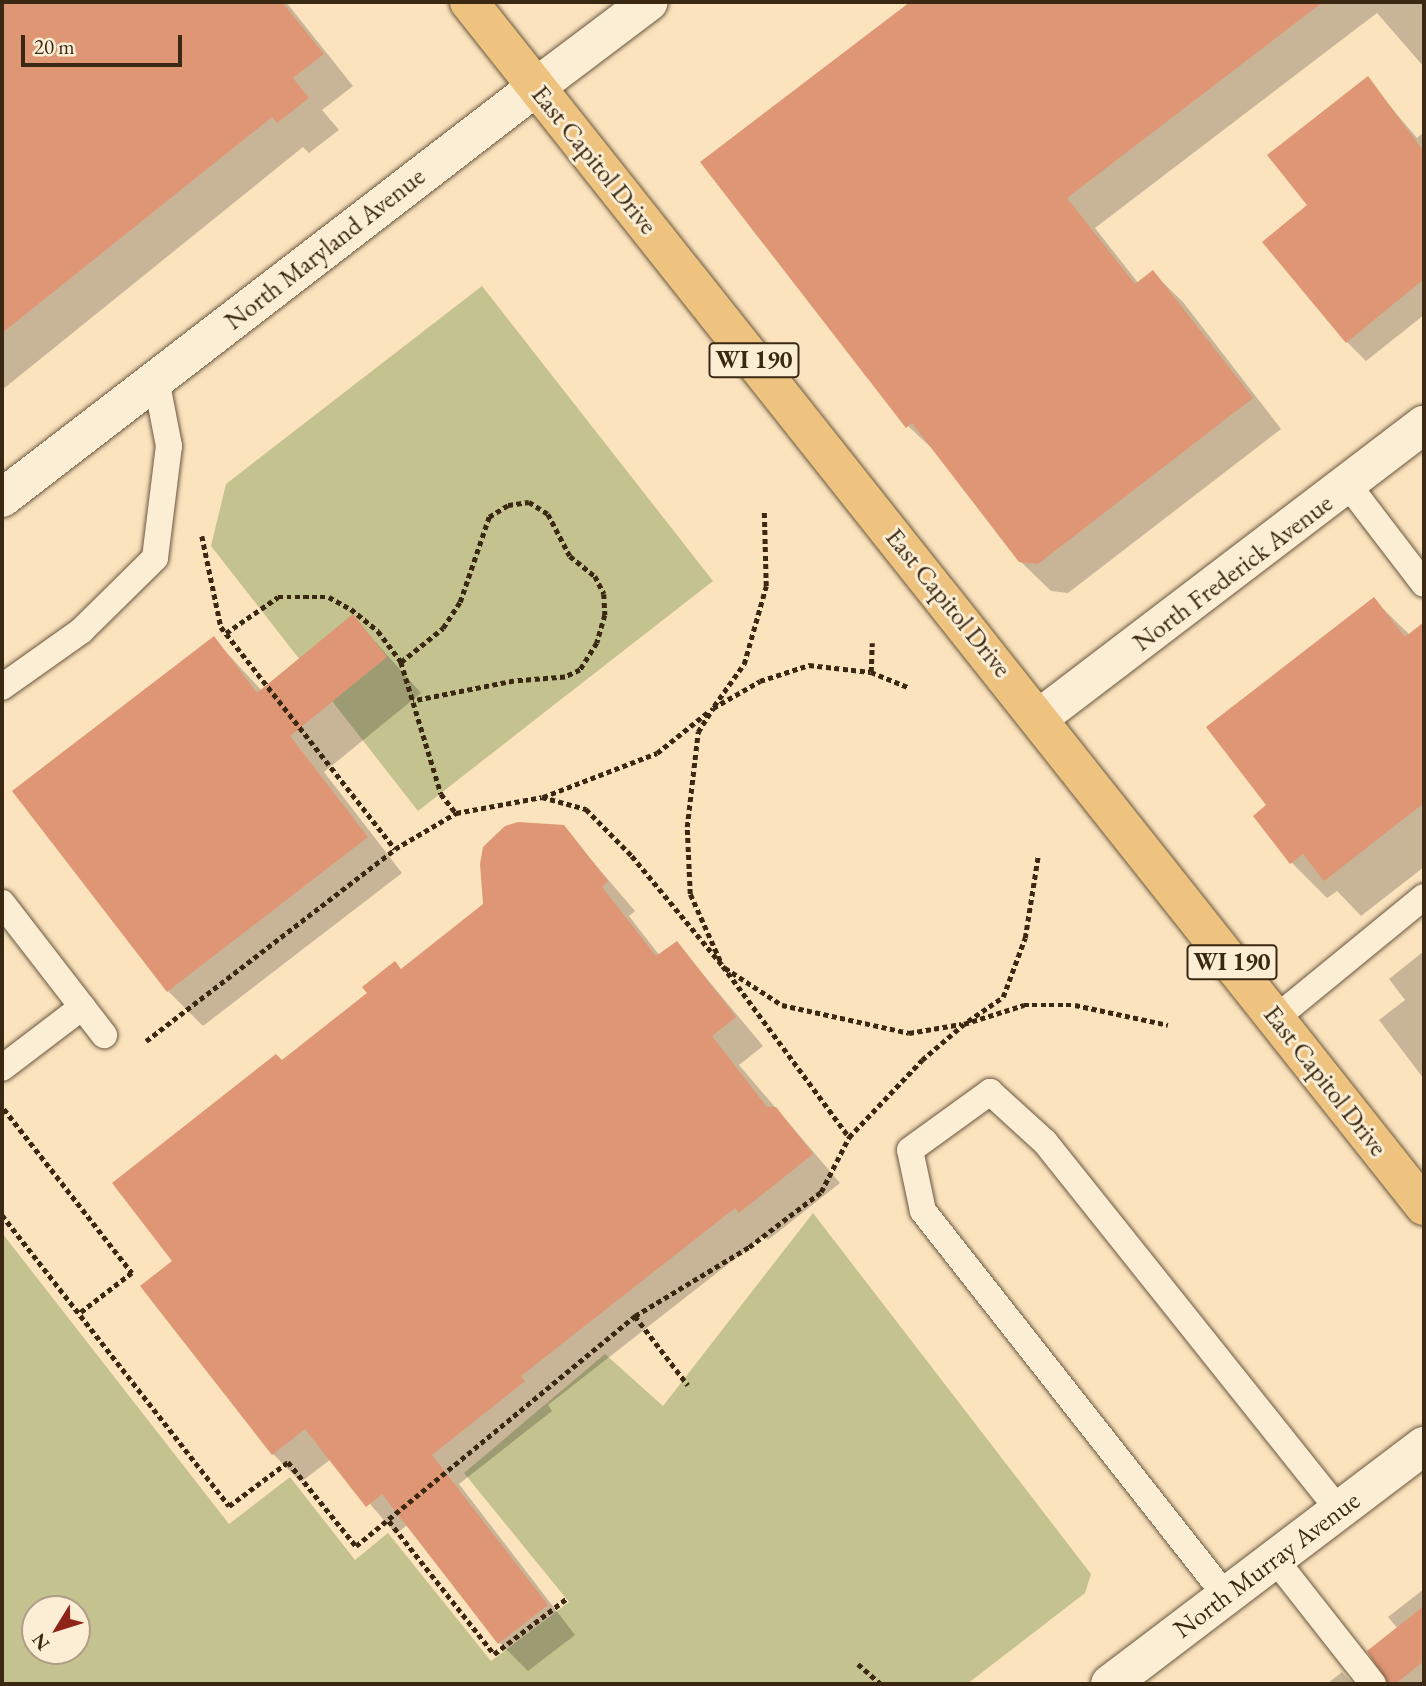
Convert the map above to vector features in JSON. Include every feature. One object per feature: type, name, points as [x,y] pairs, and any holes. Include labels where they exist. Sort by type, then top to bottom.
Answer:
[{"type":"main road","name":"East Capitol Drive","points":[[469,2],[1424,1206]]},
{"type":"street","name":"North Maryland Avenue","points":[[2,498],[649,2]]},
{"type":"street","name":"North Frederick Avenue","points":[[1039,718],[1349,486],[1424,425]]},
{"type":"street","name":"North Murray Avenue","points":[[1110,1684],[1424,1446]]},
{"type":"lane","points":[[2,687],[82,631],[155,558],[169,446],[156,379]]},
{"type":"lane","points":[[1349,486],[1424,584]]},
{"type":"lane","points":[[1276,1018],[1424,897]]},
{"type":"lane","points":[[2,903],[104,1035]]},
{"type":"lane","points":[[2,1068],[82,1007]]},
{"type":"lane","points":[[1226,1596],[923,1211],[910,1150],[989,1092],[1045,1142],[1339,1510]]},
{"type":"lane","points":[[1274,1558],[1373,1684]]},
{"type":"path","points":[[401,662],[443,628],[460,602],[489,517],[508,505],[529,502],[548,514],[570,556],[595,576],[604,594],[605,615],[597,643],[580,670],[565,677],[514,681],[413,701]]},
{"type":"path","points":[[764,510],[766,586],[744,664],[698,732],[687,827],[690,894],[723,966],[782,1005],[909,1032],[964,1024],[1024,1005],[1075,1005],[1168,1025]]},
{"type":"path","points":[[201,531],[226,633],[395,849]]},
{"type":"path","points":[[226,633],[278,597],[329,597],[378,631],[401,662],[441,794],[456,813]]},
{"type":"path","points":[[871,672],[872,643]]},
{"type":"path","points":[[104,1035],[131,1053],[395,849],[456,813],[542,797],[657,753],[713,708],[760,681],[809,665],[871,672],[909,688]]},
{"type":"path","points":[[542,797],[586,809],[632,856],[723,966],[849,1137]]},
{"type":"path","points":[[2,1215],[229,1506],[288,1461],[356,1546],[635,1316],[749,1247],[821,1192],[849,1137],[922,1060],[964,1024],[1003,997],[1025,938],[1038,856]]},
{"type":"path","points":[[2,1105],[132,1273],[79,1314]]},
{"type":"path","points":[[635,1316],[688,1385]]},
{"type":"path","points":[[389,1521],[494,1654],[566,1599]]},
{"type":"path","points":[[858,1664],[881,1684]]},
{"type":"shaded area","points":[[482,286],[713,581],[418,811],[211,546],[226,484]]},
{"type":"shaded area","points":[[813,1213],[1091,1574],[1085,1593],[967,1684],[2,1684],[2,1233],[229,1524],[290,1477],[355,1560],[388,1533],[491,1661],[569,1602],[464,1473],[605,1354],[663,1406]]},
{"type":"building","points":[[2,2],[282,2],[324,54],[293,78],[309,98],[277,123],[272,117],[2,333]]},
{"type":"building","points":[[910,2],[1323,2],[1067,198],[1135,284],[1153,270],[1253,398],[1038,564],[1019,562],[912,423],[906,428],[700,162]]},
{"type":"building","points":[[1368,76],[1424,152],[1424,279],[1346,343],[1262,242],[1307,205],[1267,155]]},
{"type":"building","points":[[1374,597],[1405,637],[1424,622],[1424,803],[1324,881],[1303,854],[1290,864],[1253,816],[1266,805],[1206,727]]},
{"type":"building","points":[[353,614],[387,657],[290,736],[368,837],[167,992],[12,791],[214,636],[257,693]]},
{"type":"building","points":[[518,822],[564,825],[608,881],[602,887],[656,956],[677,941],[736,1017],[712,1036],[767,1107],[776,1107],[813,1154],[739,1213],[735,1208],[521,1376],[525,1381],[432,1455],[548,1605],[498,1644],[382,1494],[366,1507],[305,1429],[272,1455],[140,1286],[172,1261],[112,1183],[276,1054],[282,1060],[367,993],[362,987],[395,961],[401,969],[483,904],[480,864],[483,847],[505,826]]},
{"type":"building","points":[[1424,1606],[1424,1661],[1395,1684],[1388,1684],[1367,1651]]}]
